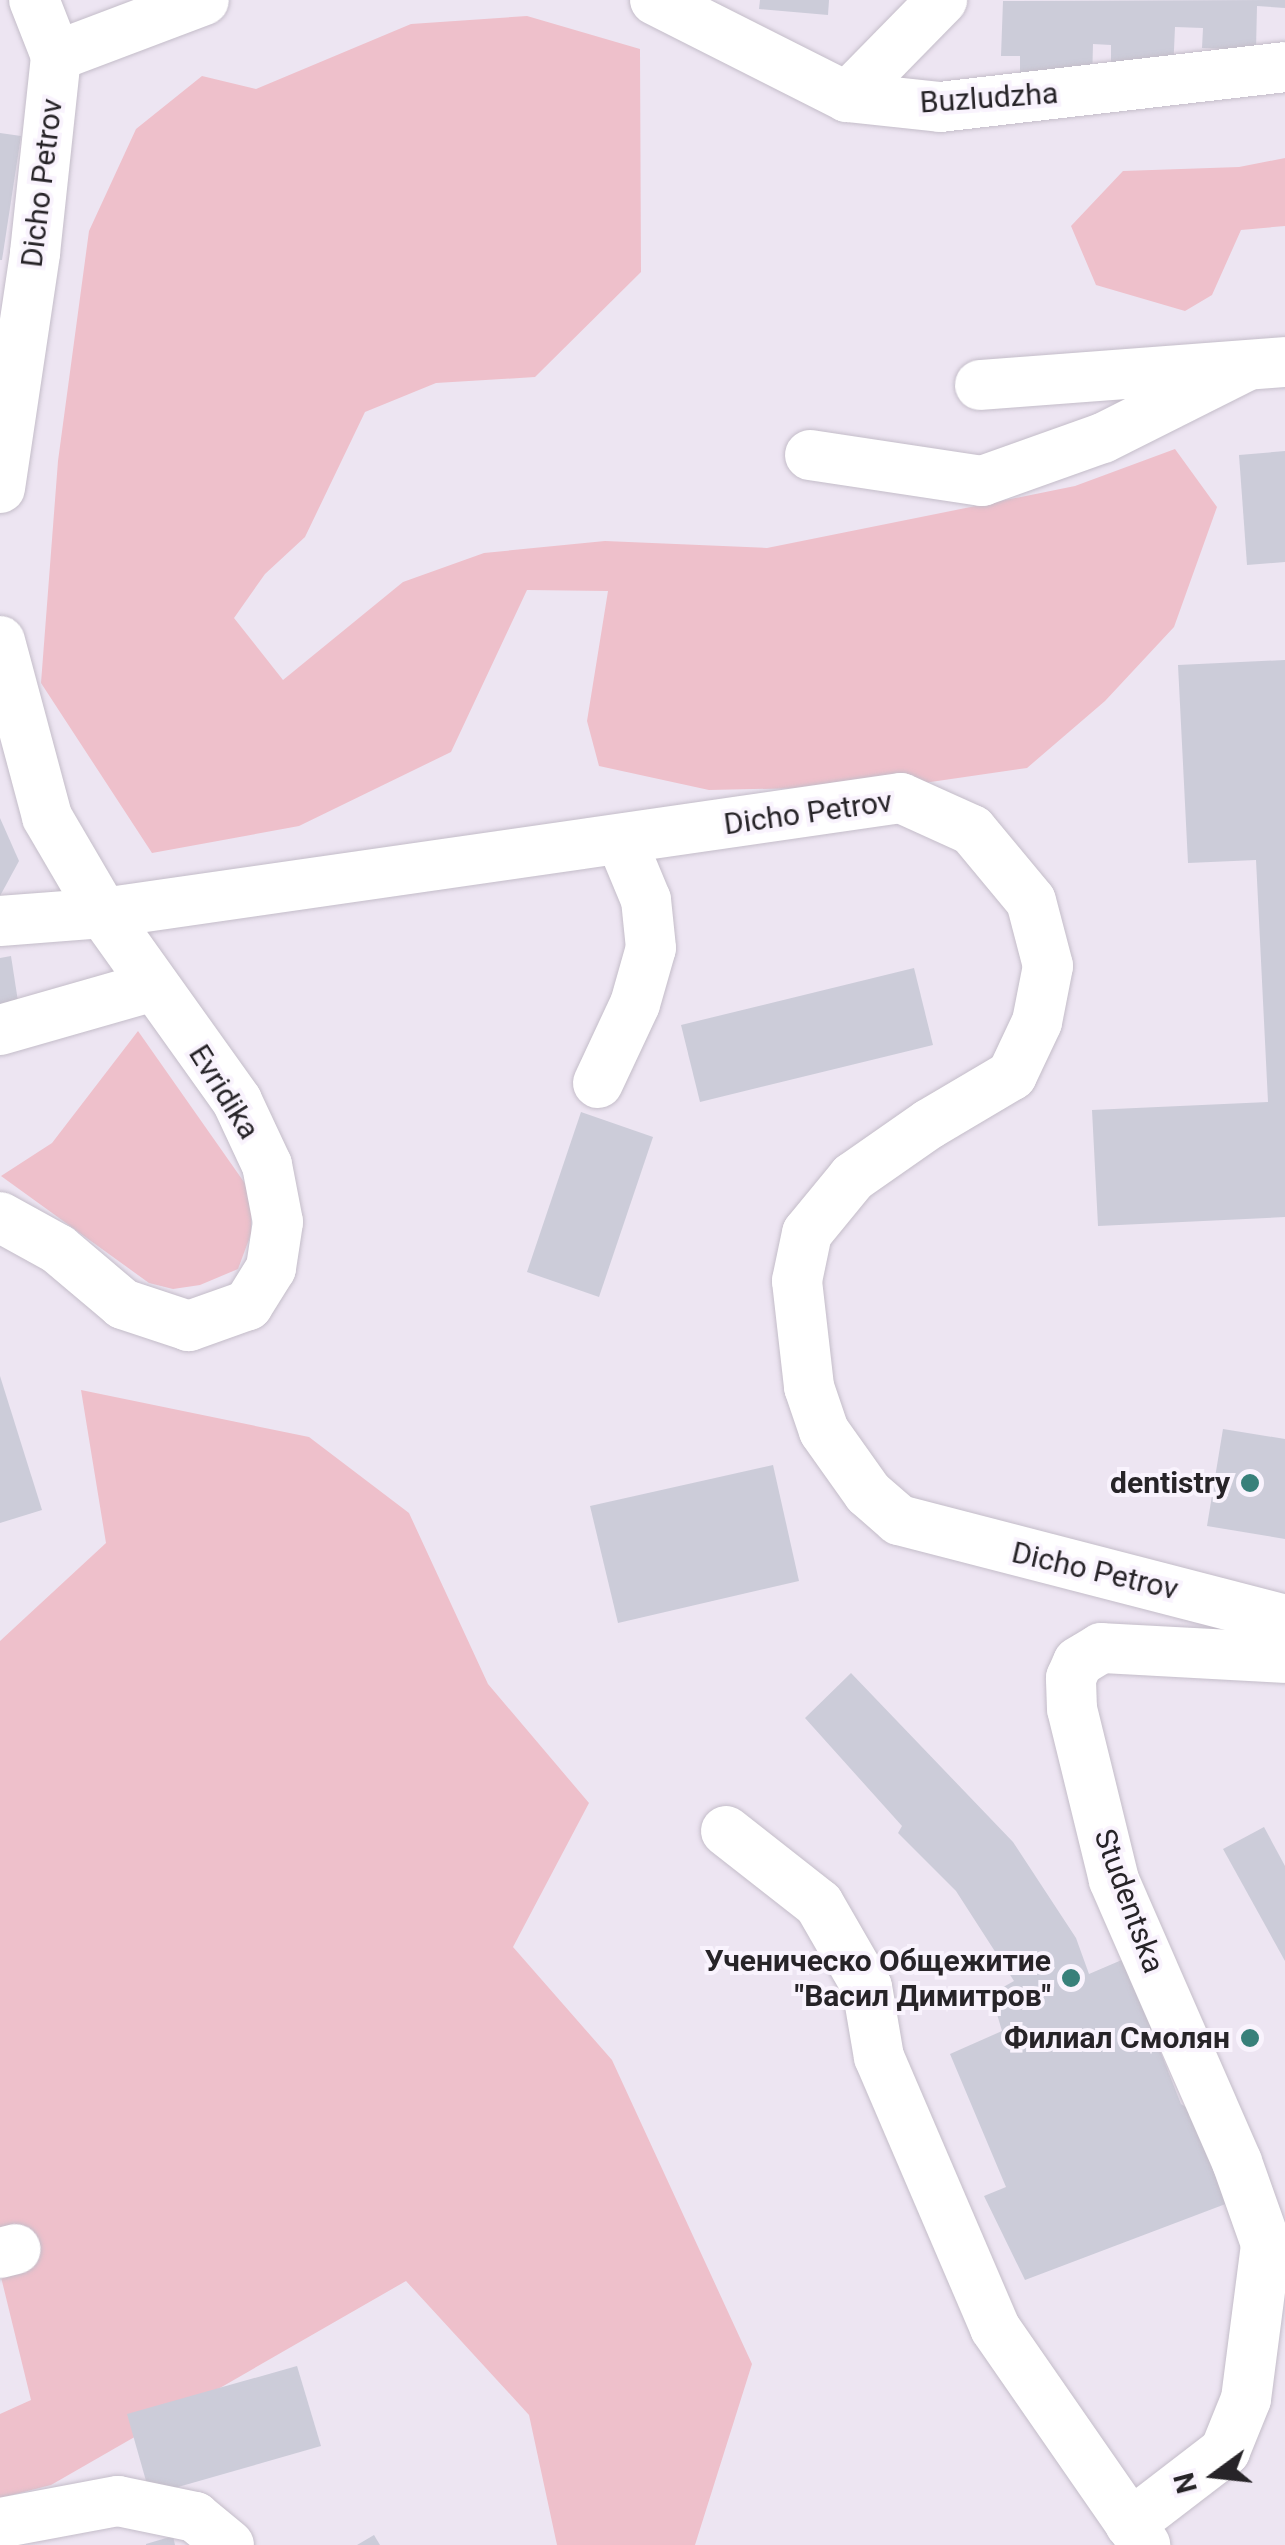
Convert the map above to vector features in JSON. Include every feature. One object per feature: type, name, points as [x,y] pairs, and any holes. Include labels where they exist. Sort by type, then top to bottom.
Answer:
[{"type":"street","name":"Dicho Petrov","points":[[0,488],[35,253],[56,56],[34,0]]},
{"type":"street","points":[[56,56],[204,0]]},
{"type":"street","name":"Buzludzha","points":[[655,0],[847,98],[940,107],[1285,67]]},
{"type":"street","points":[[847,98],[942,0]]},
{"type":"street","points":[[980,385],[1266,364]]},
{"type":"street","points":[[810,455],[982,481],[1104,438],[1266,364]]},
{"type":"street","points":[[0,641],[47,816],[103,913]]},
{"type":"street","name":"Dicho Petrov","points":[[0,921],[103,913],[902,798],[972,830],[1031,901],[1048,966],[1037,1022],[1012,1075],[929,1124],[853,1177],[807,1233],[798,1281],[809,1387],[824,1432],[868,1493],[898,1520],[1285,1620]]},
{"type":"street","points":[[598,1083],[635,1004],[651,948],[646,900],[621,840]]},
{"type":"street","name":"Evridika","points":[[0,1217],[58,1249],[123,1304],[189,1326],[248,1305],[272,1268],[278,1222],[266,1165],[236,1101],[103,913]]},
{"type":"street","points":[[0,1030],[153,986]]},
{"type":"street","name":"Studentska","points":[[726,1831],[818,1904],[867,1987],[879,2058],[995,2328],[1138,2534],[1224,2451],[1246,2399],[1266,2244],[1237,2162],[1114,1880],[1072,1709],[1071,1678],[1078,1662],[1102,1648],[1285,1658]]},
{"type":"street","points":[[0,2523],[118,2501],[195,2518],[230,2545]]},
{"type":"shaded area","points":[[527,16],[640,49],[641,272],[535,377],[436,383],[365,412],[305,537],[265,574],[234,618],[283,680],[403,582],[484,553],[605,541],[767,548],[1075,486],[1175,449],[1217,507],[1174,627],[1105,701],[1027,768],[903,786],[709,790],[599,766],[587,721],[608,591],[527,590],[451,752],[299,826],[152,853],[41,683],[58,461],[89,231],[136,129],[202,76],[256,89],[411,24]]},
{"type":"shaded area","points":[[1285,158],[1285,226],[1241,230],[1212,295],[1185,311],[1096,285],[1071,226],[1123,171],[1239,167]]},
{"type":"shaded area","points":[[138,1031],[251,1192],[251,1234],[238,1269],[200,1285],[173,1289],[149,1283],[1,1176],[52,1143]]},
{"type":"shaded area","points":[[81,1390],[309,1437],[409,1513],[488,1684],[589,1803],[513,1947],[612,2060],[752,2364],[695,2545],[557,2545],[529,2415],[406,2281],[51,2485],[0,2498],[0,2414],[31,2400],[0,2273],[0,1641],[106,1543]]},
{"type":"building","points":[[760,0],[829,0],[828,15],[759,9]]},
{"type":"building","points":[[1285,0],[1285,8],[1257,6],[1256,50],[1202,48],[1203,28],[1175,27],[1173,73],[1111,71],[1111,45],[1093,44],[1092,82],[1020,80],[1020,56],[1001,56],[1003,1]]},
{"type":"building","points":[[0,133],[21,136],[2,260],[0,260]]},
{"type":"building","points":[[1285,451],[1285,562],[1247,565],[1239,455]]},
{"type":"building","points":[[1285,660],[1285,1217],[1098,1226],[1092,1110],[1268,1102],[1256,860],[1188,863],[1178,665]]},
{"type":"building","points":[[0,818],[19,861],[0,896]]},
{"type":"building","points":[[11,956],[21,1021],[0,1024],[0,958]]},
{"type":"building","points":[[914,968],[933,1045],[700,1102],[681,1025]]},
{"type":"building","points":[[581,1112],[653,1137],[599,1297],[527,1272]]},
{"type":"building","points":[[0,1376],[42,1510],[0,1523]]},
{"type":"building","name":"dentistry","points":[[1223,1429],[1285,1439],[1285,1539],[1207,1526]]},
{"type":"building","points":[[773,1465],[799,1581],[618,1623],[590,1506]]},
{"type":"building","name":"Ученическо Общежитие \"Васил Димитров\"","points":[[851,1673],[1013,1842],[1076,1938],[1089,1974],[1124,1959],[1181,2104],[1216,2126],[1244,2197],[1025,2280],[984,2196],[1006,2187],[950,2054],[1002,2031],[991,1994],[1014,1981],[956,1891],[898,1833],[902,1826],[805,1718]]},
{"type":"building","points":[[1264,1827],[1285,1866],[1285,1961],[1223,1849]]},
{"type":"building","points":[[297,2366],[321,2446],[150,2495],[127,2414]]},
{"type":"building","points":[[374,2535],[380,2545],[357,2545]]},
{"type":"building","points":[[173,2536],[175,2545],[146,2545],[146,2544]]},
{"type":"place","name":"dentistry","points":[[1250,1483]]},
{"type":"place","name":"Ученическо Общежитие \"Васил Димитров\"","points":[[1071,1978]]},
{"type":"place","name":"Филиал Смолян","points":[[1250,2038]]}]
